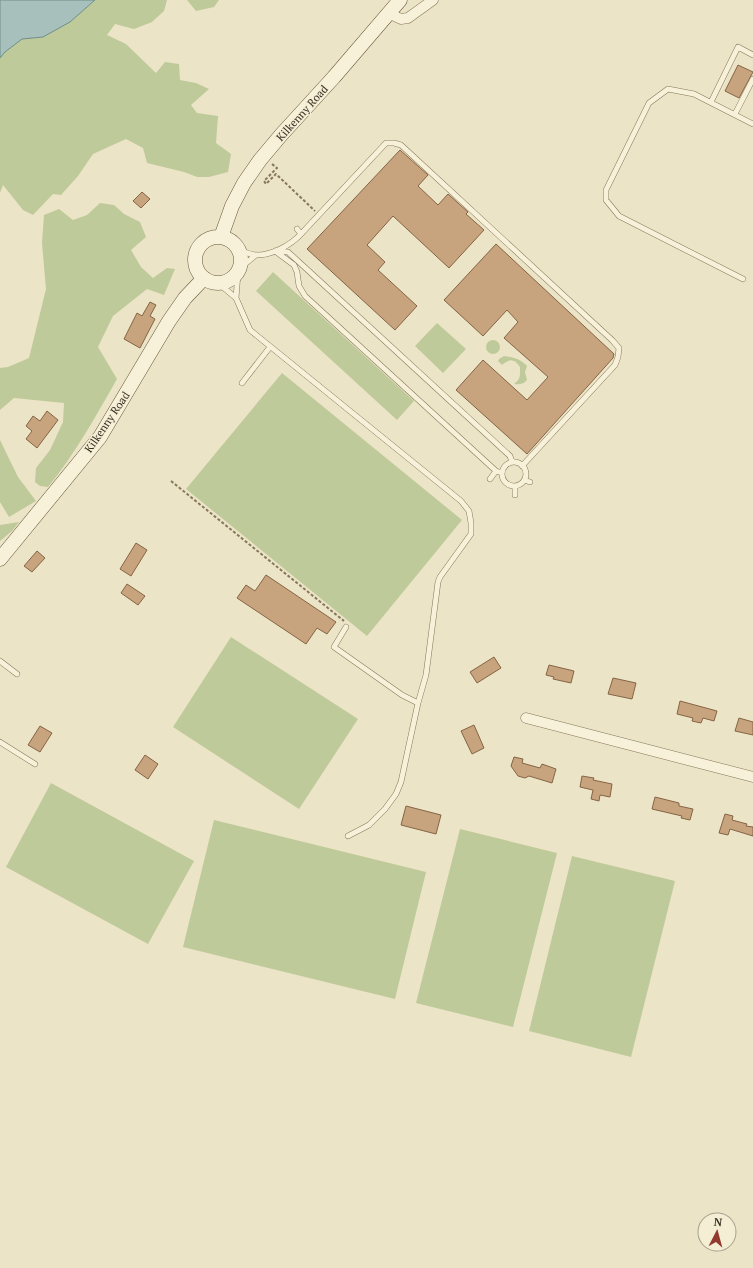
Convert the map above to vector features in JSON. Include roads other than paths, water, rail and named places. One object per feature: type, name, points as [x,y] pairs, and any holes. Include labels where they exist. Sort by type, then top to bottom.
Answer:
[{"type":"main road","name":"Kilkenny Road","points":[[221,237],[232,206],[244,183],[264,156],[400,0]]},
{"type":"main road","points":[[221,237],[234,243],[240,251],[242,260],[239,271],[230,280],[218,283],[204,278],[196,263],[198,249],[201,245],[208,240],[221,237]]},
{"type":"main road","name":"Kilkenny Road","points":[[0,559],[100,437],[169,322],[185,298],[204,278]]},
{"type":"street","points":[[388,13],[401,19],[408,18],[433,0]]},
{"type":"street","points":[[526,718],[753,777]]},
{"type":"lane","points":[[711,102],[738,47],[753,55]]},
{"type":"lane","points":[[736,114],[753,79]]},
{"type":"lane","points":[[744,280],[619,216],[606,200],[606,190],[649,103],[668,89],[694,94],[736,114],[753,124]]},
{"type":"lane","points":[[240,251],[256,255],[275,251],[293,242],[299,232],[319,215],[386,143],[394,142],[401,145],[604,332],[619,348],[618,357],[614,365],[522,466]]},
{"type":"lane","points":[[275,251],[288,252],[510,456],[512,462]]},
{"type":"lane","points":[[275,251],[294,265],[297,272],[299,286],[306,296],[496,471],[502,473]]},
{"type":"lane","points":[[236,298],[239,271],[256,255]]},
{"type":"lane","points":[[218,283],[236,298],[250,330],[460,501],[469,511],[471,534],[438,582],[426,675],[418,703],[401,782],[396,794],[385,809],[368,825],[348,836]]},
{"type":"lane","points":[[242,383],[270,347]]},
{"type":"lane","points":[[512,462],[520,464],[525,473],[524,480],[515,486],[504,481],[502,473],[505,466],[512,462]]},
{"type":"lane","points":[[490,479],[496,471]]},
{"type":"lane","points":[[524,480],[530,482]]},
{"type":"lane","points":[[515,486],[515,495]]},
{"type":"lane","points":[[346,627],[334,647],[402,695],[418,703]]},
{"type":"lane","points":[[0,661],[17,674]]},
{"type":"lane","points":[[0,742],[34,764]]},
{"type":"water","points":[[0,0],[95,0],[70,22],[43,37],[22,39],[5,52],[0,58]]}]
